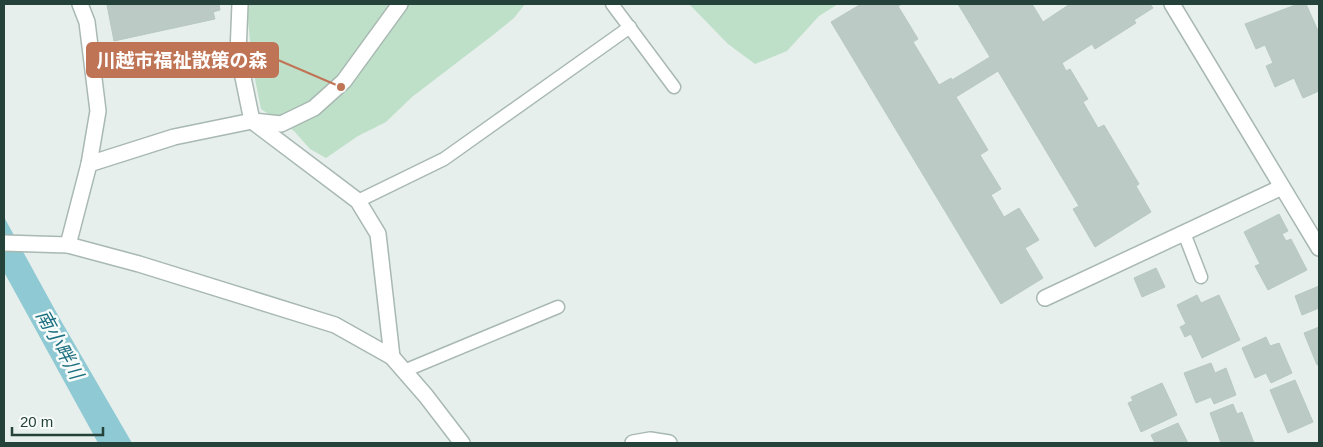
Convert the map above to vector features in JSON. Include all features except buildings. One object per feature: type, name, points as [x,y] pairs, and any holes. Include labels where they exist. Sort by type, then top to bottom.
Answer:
[{"type":"street","points":[[66,245],[89,164],[98,111],[87,22],[80,4]]},
{"type":"street","points":[[240,4],[238,53],[252,121],[358,201],[378,234],[392,357]]},
{"type":"street","points":[[89,164],[174,138],[252,121],[281,124],[314,108],[344,81],[400,4]]},
{"type":"street","points":[[1172,4],[1319,248]]},
{"type":"street","points":[[1045,298],[1282,187]]},
{"type":"street","points":[[4,243],[66,245],[139,264],[335,325],[392,357],[462,443]]},
{"type":"street","points":[[633,443],[650,440],[669,443]]},
{"type":"lane","points":[[612,4],[674,87]]},
{"type":"lane","points":[[358,201],[444,159],[630,27]]},
{"type":"lane","points":[[1184,233],[1200,277]]},
{"type":"lane","points":[[404,371],[558,307]]},
{"type":"green space","points":[[234,4],[525,4],[514,18],[412,97],[386,122],[358,136],[326,158],[310,149],[294,131],[261,109],[253,69],[248,21]]},
{"type":"green space","points":[[689,4],[838,4],[819,16],[787,51],[755,64],[728,44]]},
{"type":"water","name":"南小畔川","points":[[4,217],[60,319],[132,443],[98,443],[4,272]]},
{"type":"place","name":"川越市福祉散策の森","points":[[341,87]]}]
